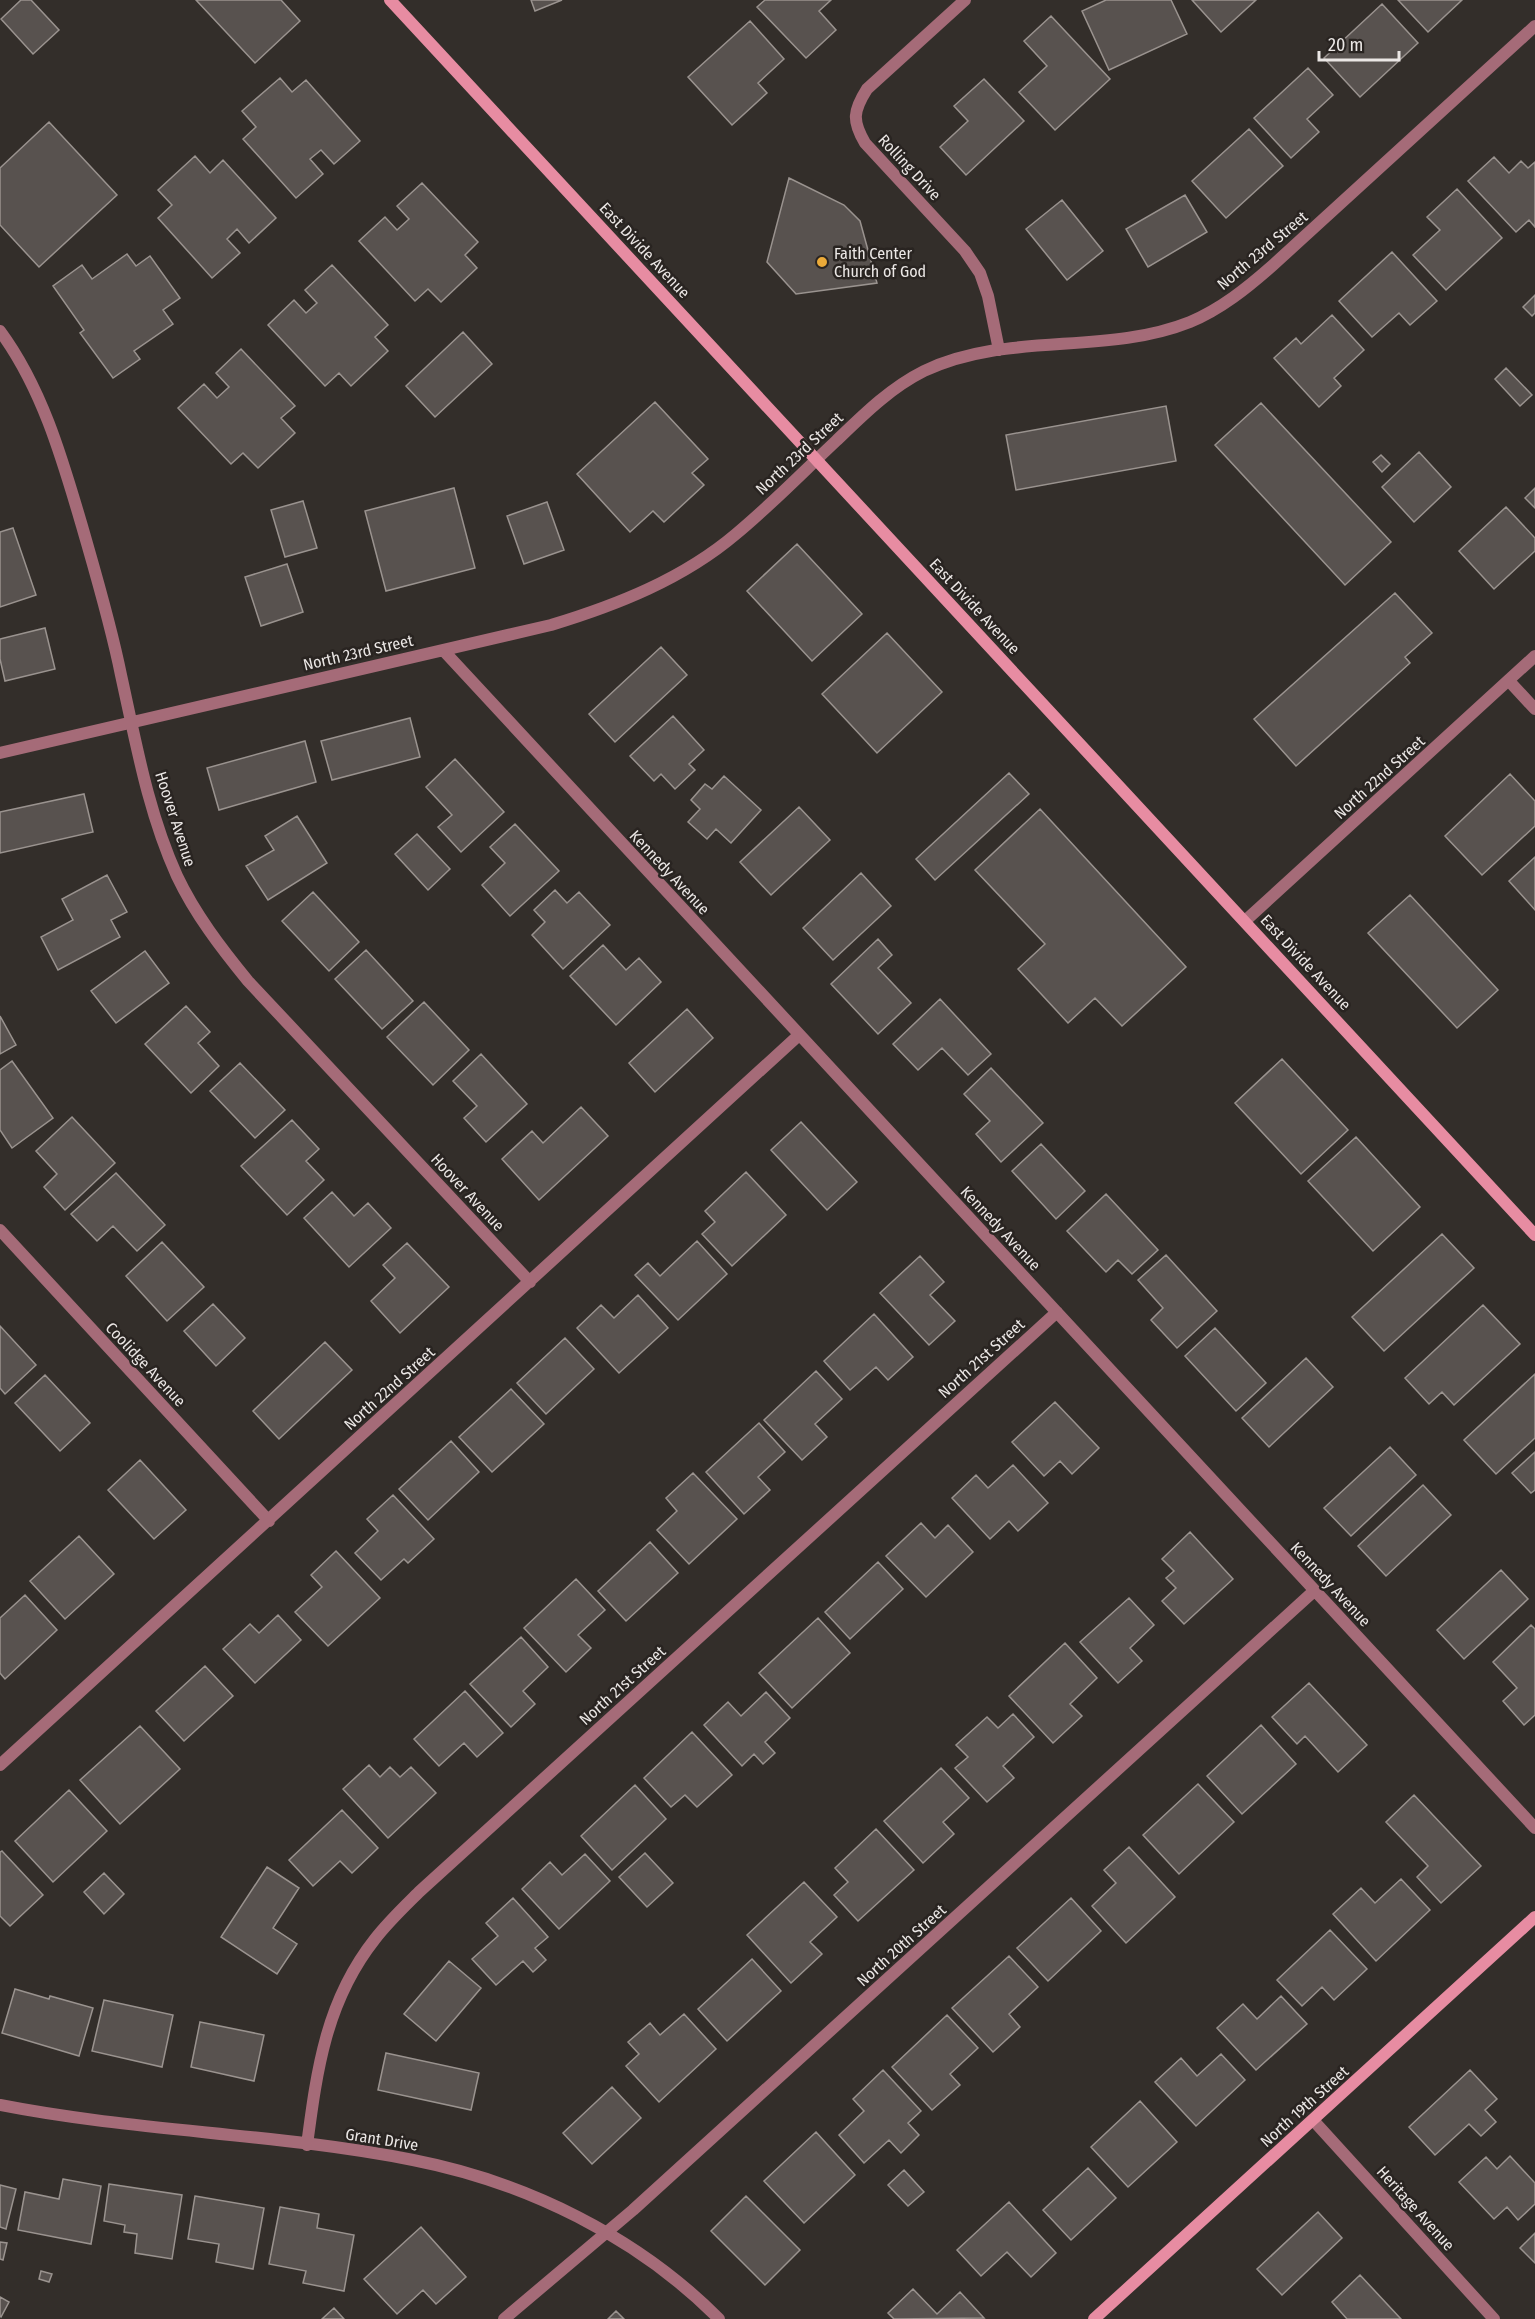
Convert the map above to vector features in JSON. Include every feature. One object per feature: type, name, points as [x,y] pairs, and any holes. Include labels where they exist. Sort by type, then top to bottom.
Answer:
[{"type":"street","name":"East Divide Avenue","points":[[390,0],[1535,1235]]},
{"type":"street","name":"Rolling Drive","points":[[965,0],[867,89],[858,103],[855,116],[857,130],[865,143],[965,251],[980,273],[988,296],[999,350]]},
{"type":"street","name":"North 23rd Street","points":[[0,753],[567,620],[656,585],[684,570],[735,535],[880,400],[924,372],[950,360],[999,350],[1144,334],[1190,321],[1233,298],[1272,266],[1535,26]]},
{"type":"street","name":"Hoover Avenue","points":[[0,331],[29,378],[54,436],[106,611],[152,809],[177,877],[210,933],[248,981],[530,1282]]},
{"type":"street","name":"Kennedy Avenue","points":[[443,650],[1535,1828]]},
{"type":"street","name":"North 22nd Street","points":[[1245,921],[1535,656]]},
{"type":"street","points":[[1509,681],[1535,709]]},
{"type":"street","name":"North 22nd Street","points":[[0,1765],[799,1035]]},
{"type":"street","name":"Coolidge Avenue","points":[[0,1230],[269,1521]]},
{"type":"street","name":"North 21st Street","points":[[307,2145],[316,2076],[331,2019],[356,1965],[375,1938],[397,1914],[1058,1312]]},
{"type":"street","name":"North 20th Street","points":[[504,2319],[607,2234],[1314,1591]]},
{"type":"street","name":"North 19th Street","points":[[1094,2319],[1535,1917]]},
{"type":"street","name":"Grant Drive","points":[[0,2105],[84,2120],[307,2145],[412,2160],[480,2177],[544,2202],[638,2252],[691,2292],[719,2319]]},
{"type":"street","name":"Heritage Avenue","points":[[1312,2120],[1494,2319]]},
{"type":"building","points":[[21,0],[31,0],[59,30],[33,54],[1,19]]},
{"type":"building","points":[[196,0],[281,0],[300,21],[255,63]]},
{"type":"building","points":[[531,0],[562,0],[535,11]]},
{"type":"building","points":[[765,0],[831,0],[819,11],[836,30],[806,58],[757,7]]},
{"type":"building","points":[[1106,0],[1171,0],[1187,34],[1109,70],[1082,11]]},
{"type":"building","points":[[1192,0],[1256,0],[1221,32]]},
{"type":"building","points":[[1398,0],[1462,0],[1428,32]]},
{"type":"building","points":[[1382,4],[1418,43],[1360,97],[1324,58]]},
{"type":"building","points":[[1051,16],[1110,79],[1055,130],[1019,92],[1047,66],[1024,41]]},
{"type":"building","points":[[750,21],[784,59],[758,83],[767,93],[732,125],[688,77]]},
{"type":"building","points":[[1308,68],[1333,95],[1307,119],[1319,132],[1291,158],[1254,118]]},
{"type":"building","points":[[280,78],[292,92],[306,80],[360,141],[334,164],[321,150],[310,159],[323,174],[296,198],[243,139],[256,127],[242,111]]},
{"type":"building","points":[[984,79],[1024,121],[966,175],[940,147],[968,121],[954,106]]},
{"type":"building","points":[[49,122],[117,195],[39,267],[0,225],[0,168]]},
{"type":"building","points":[[1249,129],[1283,166],[1226,218],[1192,181]]},
{"type":"building","points":[[195,156],[210,173],[223,160],[276,218],[249,243],[237,229],[227,239],[240,253],[212,278],[158,218],[172,205],[158,190]]},
{"type":"building","points":[[1494,157],[1509,173],[1521,161],[1528,168],[1535,162],[1535,227],[1529,220],[1516,232],[1468,181]]},
{"type":"building","points":[[789,178],[844,205],[860,221],[877,283],[796,294],[767,262]]},
{"type":"building","points":[[422,183],[478,242],[465,255],[477,268],[441,302],[428,289],[415,301],[359,241],[385,217],[397,230],[409,219],[397,206]]},
{"type":"building","points":[[1457,189],[1502,238],[1446,290],[1413,255],[1440,230],[1427,217]]},
{"type":"building","points":[[1185,195],[1207,232],[1148,267],[1126,229]]},
{"type":"building","points":[[1062,200],[1103,251],[1067,280],[1026,229]]},
{"type":"building","points":[[1392,252],[1437,301],[1410,325],[1399,313],[1372,337],[1339,301]]},
{"type":"building","points":[[127,254],[136,266],[150,256],[180,298],[163,310],[173,324],[134,351],[140,359],[113,378],[80,333],[84,330],[53,286],[82,265],[92,279]]},
{"type":"building","points":[[332,265],[388,325],[375,337],[388,351],[351,386],[339,373],[325,386],[268,325],[294,300],[306,313],[317,303],[305,290]]},
{"type":"building","points":[[1535,295],[1535,313],[1532,316],[1523,307]]},
{"type":"building","points":[[1332,315],[1364,350],[1334,378],[1341,386],[1319,407],[1274,358],[1296,338],[1301,344]]},
{"type":"building","points":[[463,332],[492,364],[435,417],[406,386]]},
{"type":"building","points":[[241,349],[295,406],[281,418],[295,433],[258,468],[243,453],[231,464],[178,408],[204,384],[217,398],[229,387],[216,373]]},
{"type":"building","points":[[1506,368],[1532,395],[1520,406],[1495,379]]},
{"type":"building","points":[[655,402],[708,459],[692,473],[704,485],[664,522],[653,511],[630,532],[577,474]]},
{"type":"building","points":[[1261,403],[1391,542],[1345,585],[1215,445]]},
{"type":"building","points":[[1166,406],[1176,461],[1016,490],[1006,435]]},
{"type":"building","points":[[1419,452],[1451,487],[1414,522],[1382,487]]},
{"type":"building","points":[[1381,455],[1390,464],[1382,472],[1373,462]]},
{"type":"building","points":[[454,488],[475,568],[386,591],[365,511]]},
{"type":"building","points":[[1535,488],[1535,508],[1525,498]]},
{"type":"building","points":[[303,501],[317,548],[285,557],[271,510]]},
{"type":"building","points":[[547,502],[564,550],[524,564],[507,516]]},
{"type":"building","points":[[1506,507],[1535,538],[1535,551],[1494,589],[1459,551]]},
{"type":"building","points":[[13,528],[36,595],[0,607],[0,532]]},
{"type":"building","points":[[797,544],[862,614],[812,661],[747,591]]},
{"type":"building","points":[[287,564],[303,612],[261,626],[245,577]]},
{"type":"building","points":[[1395,593],[1432,633],[1405,657],[1410,663],[1296,766],[1254,719]]},
{"type":"building","points":[[45,628],[55,669],[5,681],[0,659],[0,639]]},
{"type":"building","points":[[887,633],[942,692],[877,753],[822,694]]},
{"type":"building","points":[[661,647],[687,675],[615,742],[589,714]]},
{"type":"building","points":[[673,716],[704,750],[689,764],[695,770],[675,789],[661,774],[654,781],[630,756]]},
{"type":"building","points":[[410,718],[420,757],[332,780],[321,741]]},
{"type":"building","points":[[305,741],[316,782],[219,810],[207,768]]},
{"type":"building","points":[[455,759],[504,812],[461,852],[438,827],[452,815],[426,787]]},
{"type":"building","points":[[1009,773],[1029,794],[935,880],[916,859]]},
{"type":"building","points":[[1510,774],[1535,801],[1535,826],[1482,875],[1445,836]]},
{"type":"building","points":[[724,776],[761,810],[731,843],[716,829],[707,839],[688,822],[700,809],[691,800],[705,784],[712,789]]},
{"type":"building","points":[[84,794],[93,832],[0,853],[0,812]]},
{"type":"building","points":[[799,807],[830,840],[771,895],[740,862]]},
{"type":"building","points":[[1040,809],[1186,967],[1122,1026],[1095,998],[1068,1023],[1018,969],[1045,944],[975,870]]},
{"type":"building","points":[[297,816],[327,863],[268,900],[246,866],[274,850],[265,836]]},
{"type":"building","points":[[515,824],[559,871],[510,916],[482,885],[505,863],[490,847]]},
{"type":"building","points":[[417,834],[450,869],[428,890],[395,854]]},
{"type":"building","points":[[1535,857],[1535,910],[1509,881]]},
{"type":"building","points":[[861,873],[891,906],[833,960],[803,928]]},
{"type":"building","points":[[107,875],[127,912],[111,920],[120,937],[58,970],[41,937],[73,920],[62,899]]},
{"type":"building","points":[[555,890],[567,903],[579,892],[610,925],[563,969],[532,935],[545,922],[534,910]]},
{"type":"building","points":[[313,892],[359,942],[329,971],[282,921]]},
{"type":"building","points":[[1410,895],[1498,990],[1457,1028],[1368,933]]},
{"type":"building","points":[[878,939],[892,955],[878,968],[911,1003],[878,1034],[831,984]]},
{"type":"building","points":[[603,945],[626,970],[639,958],[661,982],[616,1025],[570,976]]},
{"type":"building","points":[[366,950],[413,1001],[382,1029],[335,979]]},
{"type":"building","points":[[145,951],[169,983],[116,1023],[91,991]]},
{"type":"building","points":[[940,999],[991,1054],[968,1075],[942,1048],[918,1070],[893,1044]]},
{"type":"building","points":[[424,1002],[469,1050],[433,1085],[387,1037]]},
{"type":"building","points":[[186,1006],[210,1032],[198,1043],[219,1066],[191,1093],[145,1044]]},
{"type":"building","points":[[687,1009],[713,1038],[655,1092],[629,1063]]},
{"type":"building","points":[[0,1016],[16,1045],[0,1054]]},
{"type":"building","points":[[481,1054],[527,1104],[486,1142],[464,1118],[477,1106],[453,1081]]},
{"type":"building","points":[[1282,1059],[1348,1130],[1301,1174],[1235,1103]]},
{"type":"building","points":[[12,1061],[53,1118],[12,1148],[0,1130],[0,1070]]},
{"type":"building","points":[[240,1063],[285,1110],[255,1138],[210,1091]]},
{"type":"building","points":[[991,1068],[1043,1123],[1001,1162],[976,1134],[990,1121],[964,1094]]},
{"type":"building","points":[[581,1107],[608,1136],[539,1200],[502,1159],[532,1131],[543,1143]]},
{"type":"building","points":[[72,1117],[115,1163],[65,1210],[44,1187],[57,1174],[36,1151]]},
{"type":"building","points":[[292,1120],[319,1149],[306,1161],[324,1180],[287,1215],[241,1166]]},
{"type":"building","points":[[801,1122],[857,1182],[827,1210],[771,1150]]},
{"type":"building","points":[[1356,1137],[1420,1207],[1373,1251],[1308,1181]]},
{"type":"building","points":[[1041,1144],[1085,1191],[1056,1219],[1012,1171]]},
{"type":"building","points":[[746,1172],[786,1215],[732,1266],[702,1234],[715,1222],[705,1211]]},
{"type":"building","points":[[116,1173],[165,1225],[137,1251],[113,1226],[97,1241],[71,1214]]},
{"type":"building","points":[[332,1192],[354,1216],[368,1203],[391,1228],[349,1267],[304,1218]]},
{"type":"building","points":[[1106,1194],[1158,1250],[1132,1274],[1118,1260],[1106,1272],[1067,1231]]},
{"type":"building","points":[[1442,1234],[1474,1268],[1384,1351],[1352,1317]]},
{"type":"building","points":[[697,1241],[727,1274],[678,1320],[635,1275],[648,1263],[660,1276]]},
{"type":"building","points":[[162,1242],[204,1287],[167,1321],[126,1276]]},
{"type":"building","points":[[407,1243],[449,1287],[400,1333],[371,1301],[395,1278],[383,1265]]},
{"type":"building","points":[[1166,1255],[1217,1311],[1177,1348],[1151,1320],[1163,1308],[1138,1280]]},
{"type":"building","points":[[920,1256],[944,1282],[930,1295],[955,1321],[929,1345],[880,1293]]},
{"type":"building","points":[[638,1295],[668,1328],[619,1373],[577,1328],[601,1305],[614,1318]]},
{"type":"building","points":[[213,1304],[245,1338],[216,1366],[184,1331]]},
{"type":"building","points":[[1483,1305],[1520,1344],[1454,1405],[1442,1392],[1429,1404],[1405,1378]]},
{"type":"building","points":[[874,1314],[913,1357],[888,1380],[876,1367],[850,1390],[824,1361]]},
{"type":"building","points":[[0,1326],[36,1365],[5,1394],[0,1388]]},
{"type":"building","points":[[1215,1328],[1266,1383],[1236,1411],[1185,1356]]},
{"type":"building","points":[[565,1338],[594,1369],[546,1414],[517,1383]]},
{"type":"building","points":[[325,1342],[352,1370],[279,1439],[253,1411]]},
{"type":"building","points":[[1306,1358],[1333,1387],[1269,1447],[1242,1418]]},
{"type":"building","points":[[816,1371],[842,1399],[815,1424],[827,1437],[802,1460],[764,1420]]},
{"type":"building","points":[[1535,1374],[1535,1438],[1496,1474],[1464,1440]]},
{"type":"building","points":[[45,1375],[90,1423],[60,1451],[15,1403]]},
{"type":"building","points":[[511,1389],[544,1424],[492,1472],[459,1437]]},
{"type":"building","points":[[1055,1402],[1099,1448],[1072,1474],[1060,1461],[1044,1476],[1012,1442]]},
{"type":"building","points":[[759,1423],[785,1452],[758,1477],[770,1490],[744,1514],[706,1472]]},
{"type":"building","points":[[451,1441],[479,1472],[428,1520],[399,1489]]},
{"type":"building","points":[[1390,1447],[1416,1475],[1351,1536],[1324,1508]]},
{"type":"building","points":[[1535,1452],[1535,1490],[1531,1493],[1512,1473]]},
{"type":"building","points":[[140,1460],[186,1510],[154,1539],[108,1490]]},
{"type":"building","points":[[1013,1465],[1048,1503],[1018,1531],[1009,1521],[990,1539],[952,1498],[976,1475],[988,1488]]},
{"type":"building","points":[[693,1473],[737,1519],[689,1564],[657,1530],[677,1511],[666,1498]]},
{"type":"building","points":[[1423,1485],[1451,1515],[1386,1576],[1358,1546]]},
{"type":"building","points":[[393,1495],[434,1539],[408,1563],[404,1559],[381,1580],[355,1553],[378,1531],[367,1519]]},
{"type":"building","points":[[921,1523],[935,1538],[948,1525],[973,1552],[926,1597],[886,1556]]},
{"type":"building","points":[[1190,1532],[1233,1579],[1184,1624],[1162,1601],[1176,1588],[1166,1578],[1174,1571],[1162,1559]]},
{"type":"building","points":[[79,1536],[114,1574],[65,1619],[30,1581]]},
{"type":"building","points":[[650,1542],[678,1573],[626,1621],[598,1591]]},
{"type":"building","points":[[336,1551],[380,1598],[328,1646],[295,1612],[322,1587],[311,1575]]},
{"type":"building","points":[[878,1562],[903,1589],[850,1639],[825,1612]]},
{"type":"building","points":[[1501,1570],[1528,1599],[1464,1659],[1437,1630]]},
{"type":"building","points":[[576,1579],[605,1610],[578,1635],[591,1648],[566,1672],[524,1628]]},
{"type":"building","points":[[25,1595],[57,1630],[5,1679],[0,1673],[0,1618]]},
{"type":"building","points":[[1129,1598],[1154,1625],[1130,1648],[1142,1661],[1118,1683],[1080,1642]]},
{"type":"building","points":[[278,1615],[301,1640],[255,1683],[223,1649],[250,1624],[259,1633]]},
{"type":"building","points":[[818,1618],[850,1653],[792,1708],[759,1673]]},
{"type":"building","points":[[1531,1625],[1535,1629],[1535,1715],[1524,1725],[1503,1701],[1517,1688],[1493,1662]]},
{"type":"building","points":[[521,1637],[548,1667],[523,1691],[535,1704],[511,1727],[470,1684]]},
{"type":"building","points":[[1065,1643],[1097,1678],[1070,1704],[1082,1716],[1053,1743],[1009,1696]]},
{"type":"building","points":[[205,1666],[233,1696],[184,1741],[156,1711]]},
{"type":"building","points":[[1309,1683],[1367,1745],[1338,1772],[1305,1736],[1297,1744],[1272,1717]]},
{"type":"building","points":[[465,1691],[503,1733],[477,1757],[464,1743],[439,1766],[414,1739]]},
{"type":"building","points":[[766,1692],[790,1718],[765,1742],[775,1753],[763,1764],[754,1754],[742,1766],[704,1725],[728,1702],[741,1716]]},
{"type":"building","points":[[1013,1714],[1034,1737],[1003,1766],[1014,1778],[987,1802],[955,1768],[968,1757],[956,1745],[987,1717],[998,1728]]},
{"type":"building","points":[[1261,1725],[1296,1764],[1242,1814],[1207,1776]]},
{"type":"building","points":[[140,1726],[180,1769],[120,1824],[80,1780]]},
{"type":"building","points":[[692,1732],[732,1775],[697,1807],[685,1795],[671,1807],[644,1778]]},
{"type":"building","points":[[369,1765],[380,1777],[390,1767],[400,1777],[411,1767],[436,1793],[388,1838],[343,1789]]},
{"type":"building","points":[[941,1768],[969,1798],[943,1822],[954,1834],[923,1863],[884,1821]]},
{"type":"building","points":[[1198,1784],[1234,1822],[1179,1874],[1143,1835]]},
{"type":"building","points":[[635,1785],[666,1819],[612,1870],[581,1836]]},
{"type":"building","points":[[69,1790],[107,1831],[53,1882],[15,1841]]},
{"type":"building","points":[[1414,1795],[1481,1866],[1441,1903],[1417,1877],[1428,1866],[1386,1822]]},
{"type":"building","points":[[342,1810],[378,1848],[352,1873],[340,1861],[313,1886],[289,1860]]},
{"type":"building","points":[[876,1829],[914,1870],[858,1921],[834,1895],[848,1882],[835,1868]]},
{"type":"building","points":[[1129,1847],[1175,1897],[1126,1943],[1092,1906],[1116,1883],[1104,1870]]},
{"type":"building","points":[[2,1851],[43,1895],[10,1926],[0,1916],[0,1852]]},
{"type":"building","points":[[645,1853],[673,1883],[647,1907],[619,1877]]},
{"type":"building","points":[[585,1854],[610,1881],[559,1929],[522,1889],[550,1862],[562,1875]]},
{"type":"building","points":[[267,1867],[299,1888],[273,1928],[297,1944],[277,1974],[221,1937]]},
{"type":"building","points":[[104,1873],[124,1894],[104,1914],[84,1892]]},
{"type":"building","points":[[1401,1879],[1430,1910],[1376,1961],[1333,1914],[1361,1888],[1375,1903]]},
{"type":"building","points":[[804,1882],[837,1917],[810,1942],[822,1954],[791,1983],[747,1935]]},
{"type":"building","points":[[513,1898],[548,1937],[535,1948],[546,1960],[533,1972],[523,1961],[496,1985],[472,1959],[498,1936],[486,1923]]},
{"type":"building","points":[[1071,1898],[1101,1931],[1048,1981],[1017,1948]]},
{"type":"building","points":[[1330,1930],[1367,1969],[1334,2000],[1322,1987],[1302,2006],[1277,1980]]},
{"type":"building","points":[[1009,1956],[1038,1987],[1009,2014],[1020,2027],[993,2052],[952,2008]]},
{"type":"building","points":[[752,1959],[781,1991],[727,2041],[698,2009]]},
{"type":"building","points":[[449,1961],[481,1988],[436,2041],[404,2014]]},
{"type":"building","points":[[15,1989],[93,2008],[79,2056],[2,2033]]},
{"type":"building","points":[[1281,1996],[1307,2024],[1256,2070],[1217,2028],[1243,2004],[1257,2019]]},
{"type":"building","points":[[104,2000],[173,2015],[162,2067],[92,2051]]},
{"type":"building","points":[[684,2014],[716,2049],[659,2102],[626,2066],[639,2054],[628,2042],[650,2023],[660,2035]]},
{"type":"building","points":[[947,2015],[978,2048],[950,2074],[960,2085],[932,2110],[892,2067]]},
{"type":"building","points":[[200,2022],[264,2035],[254,2081],[191,2067]]},
{"type":"building","points":[[386,2053],[479,2073],[471,2110],[378,2090]]},
{"type":"building","points":[[1221,2054],[1245,2080],[1196,2126],[1155,2082],[1181,2058],[1197,2076]]},
{"type":"building","points":[[883,2070],[921,2111],[908,2123],[919,2135],[901,2153],[889,2140],[864,2163],[839,2135],[864,2111],[853,2099]]},
{"type":"building","points":[[1470,2070],[1497,2099],[1485,2110],[1496,2122],[1481,2136],[1469,2124],[1435,2155],[1409,2127]]},
{"type":"building","points":[[612,2087],[641,2118],[592,2164],[563,2133]]},
{"type":"building","points":[[1140,2101],[1177,2142],[1128,2187],[1091,2147]]},
{"type":"building","points":[[816,2132],[855,2175],[804,2223],[764,2181]]},
{"type":"building","points":[[1510,2156],[1535,2183],[1535,2204],[1518,2220],[1507,2207],[1494,2219],[1459,2182],[1486,2157],[1497,2169]]},
{"type":"building","points":[[1088,2168],[1116,2198],[1071,2240],[1043,2210]]},
{"type":"building","points":[[904,2170],[924,2192],[908,2206],[888,2185]]},
{"type":"building","points":[[63,2179],[101,2186],[91,2244],[18,2230],[25,2192],[59,2199]]},
{"type":"building","points":[[109,2184],[182,2195],[172,2259],[135,2253],[137,2234],[124,2232],[125,2225],[104,2221]]},
{"type":"building","points":[[0,2185],[16,2189],[6,2229],[0,2227]]},
{"type":"building","points":[[195,2196],[264,2208],[253,2269],[216,2262],[219,2244],[188,2239]]},
{"type":"building","points":[[746,2196],[800,2250],[765,2285],[711,2231]]},
{"type":"building","points":[[1009,2202],[1056,2253],[1031,2277],[1007,2252],[981,2276],[957,2250]]},
{"type":"building","points":[[280,2207],[319,2214],[317,2228],[354,2235],[344,2291],[303,2283],[306,2271],[269,2264]]},
{"type":"building","points":[[1318,2212],[1342,2238],[1282,2295],[1257,2269]]},
{"type":"building","points":[[421,2227],[466,2277],[436,2304],[423,2290],[397,2314],[364,2279]]},
{"type":"building","points":[[1535,2233],[1535,2263],[1520,2248]]},
{"type":"building","points":[[0,2242],[7,2243],[3,2260],[0,2259]]},
{"type":"building","points":[[41,2271],[52,2274],[49,2282],[39,2279]]},
{"type":"building","points":[[1360,2275],[1401,2319],[1347,2319],[1332,2302]]},
{"type":"building","points":[[913,2289],[937,2314],[960,2292],[984,2318],[894,2319],[888,2313]]},
{"type":"building","points":[[0,2297],[9,2302],[1,2317],[0,2316]]},
{"type":"building","points":[[334,2308],[344,2319],[322,2319]]},
{"type":"building","points":[[616,2311],[624,2319],[608,2319]]},
{"type":"place","name":"Faith Center Church of God","points":[[822,262]]}]
